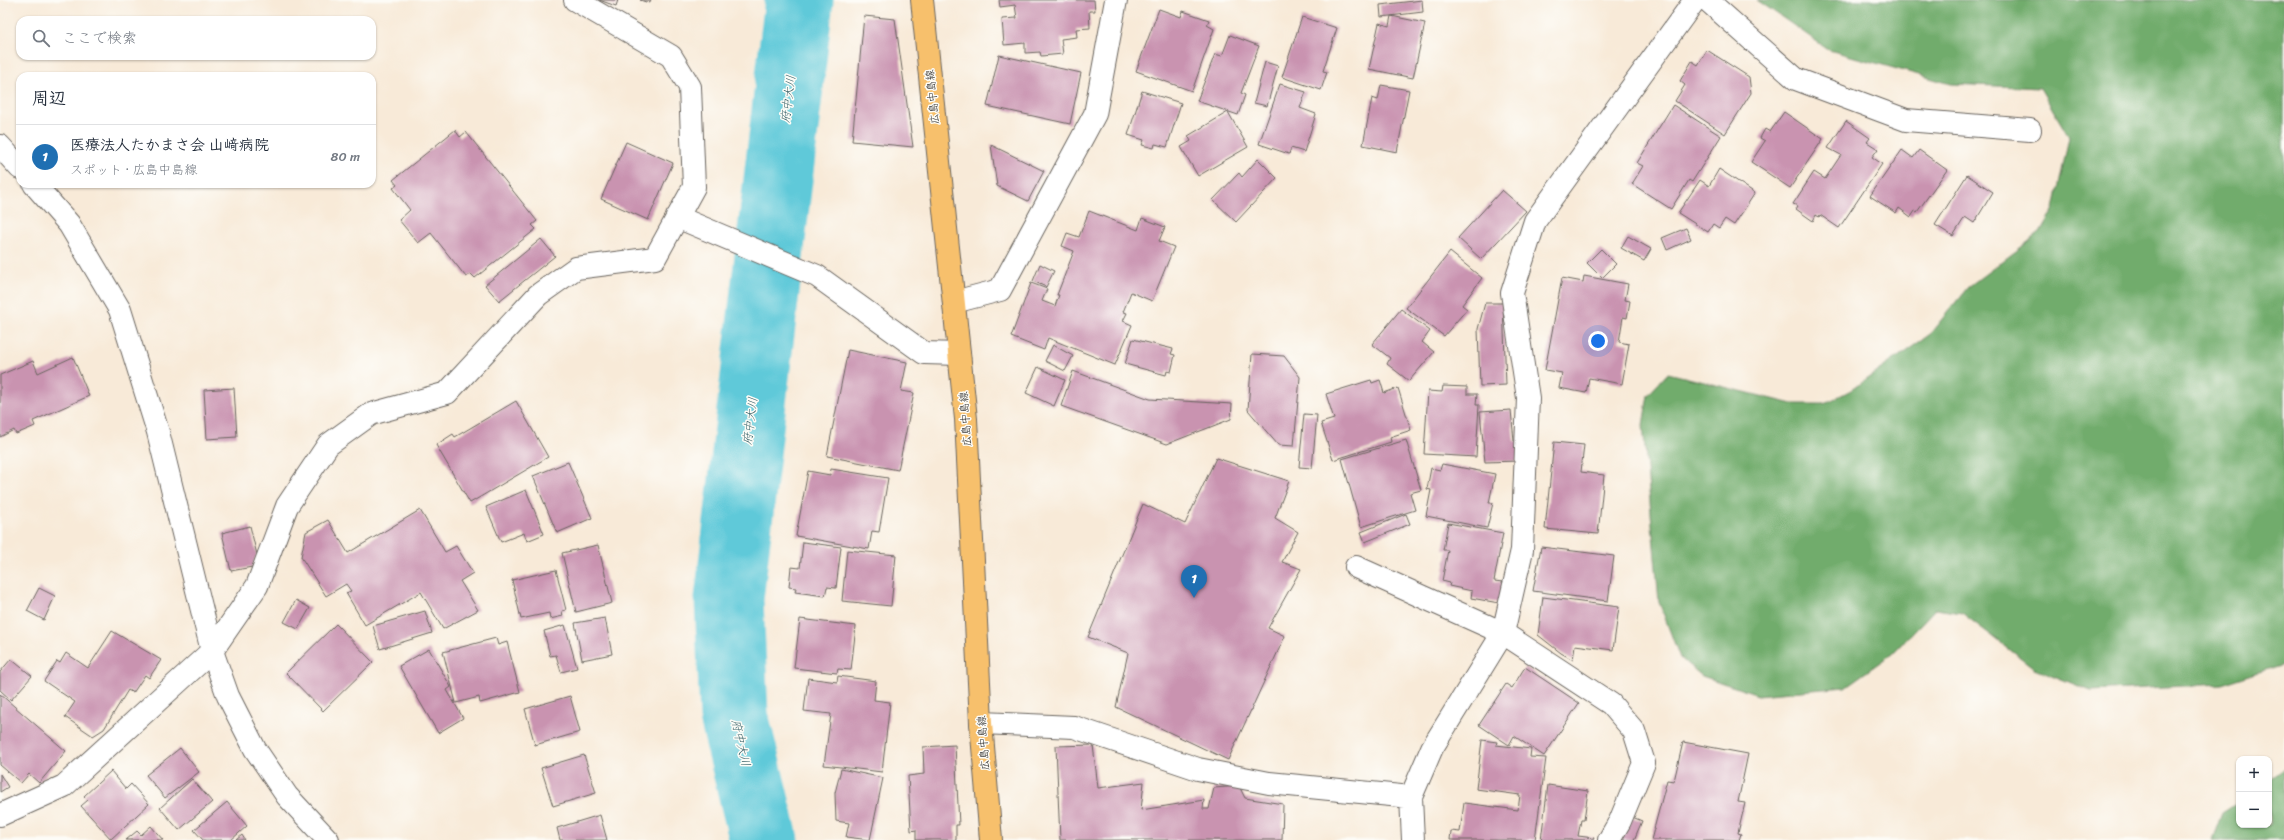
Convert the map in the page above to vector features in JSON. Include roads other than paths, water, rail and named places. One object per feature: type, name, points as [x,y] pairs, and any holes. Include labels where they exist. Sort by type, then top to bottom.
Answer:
[{"type":"main road","name":"広島中島線","points":[[922,0],[966,418],[981,723],[991,840]]},
{"type":"street","points":[[0,814],[64,786],[212,651],[257,586],[287,506],[328,445],[371,414],[447,393],[538,295],[576,268],[655,258],[685,221],[694,187],[690,87],[671,56],[575,0]]},
{"type":"street","points":[[954,302],[1000,290],[1095,114],[1116,0]]},
{"type":"street","points":[[1414,840],[1411,797],[1432,748],[1503,633],[1522,550],[1528,398],[1512,293],[1535,221],[1695,0]]},
{"type":"street","points":[[1707,0],[1796,79],[1906,120],[2030,130]]},
{"type":"street","points":[[0,146],[16,164]]},
{"type":"street","points":[[38,188],[69,224],[120,310],[158,432],[212,651],[228,696],[255,750],[287,796],[328,840]]},
{"type":"street","points":[[685,221],[818,276],[924,353],[960,354]]},
{"type":"street","points":[[1356,567],[1503,633],[1611,704],[1634,731],[1644,763],[1620,821],[1609,840]]},
{"type":"street","points":[[981,723],[1074,728],[1198,769],[1269,783],[1411,797]]},
{"type":"waterway","name":"府中大川","points":[[764,840],[734,716],[729,599],[799,0]]},
{"type":"place","name":"医療法人たかまさ会 山﨑病院","points":[[1194,598]]}]
